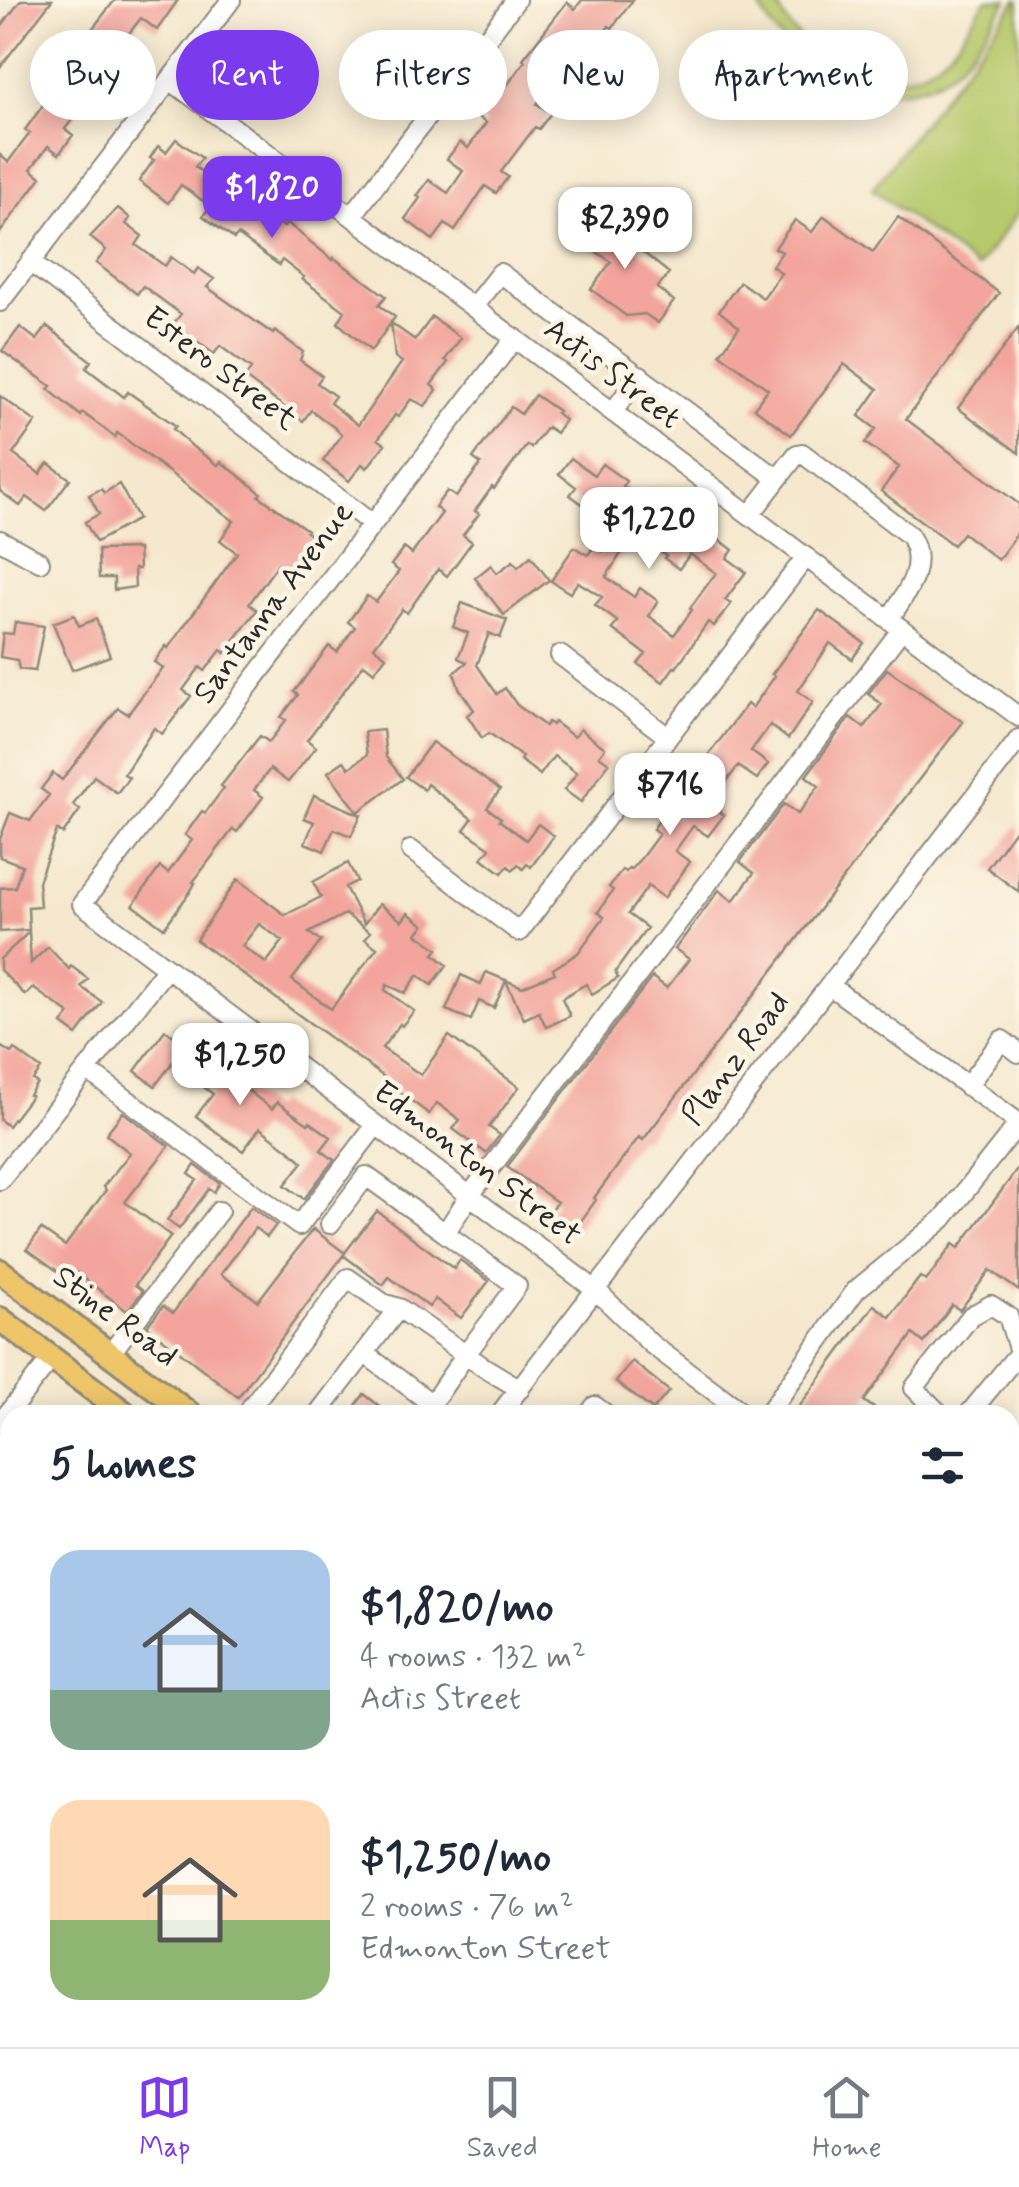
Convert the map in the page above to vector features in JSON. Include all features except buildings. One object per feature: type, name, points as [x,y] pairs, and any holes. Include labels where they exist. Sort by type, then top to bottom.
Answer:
[{"type":"main road","name":"Stine Road","points":[[0,1272],[178,1405]]},
{"type":"main road","points":[[0,1319],[114,1405]]},
{"type":"street","points":[[0,302],[231,0]]},
{"type":"street","points":[[352,216],[516,0]]},
{"type":"street","name":"Actis Street","points":[[170,80],[1019,717]]},
{"type":"street","name":"Estero Street","points":[[30,262],[372,524]]},
{"type":"street","points":[[472,307],[500,273],[778,478]]},
{"type":"street","name":"Santanna Avenue","points":[[82,904],[514,338]]},
{"type":"street","points":[[613,412],[640,375]]},
{"type":"street","points":[[445,1233],[895,624],[912,584],[916,544],[909,534],[802,454],[797,454],[750,515]]},
{"type":"street","points":[[0,540],[40,562]]},
{"type":"street","points":[[411,850],[519,932],[806,557]]},
{"type":"street","points":[[560,655],[668,737]]},
{"type":"street","name":"Planz Road","points":[[508,1405],[1019,738]]},
{"type":"street","name":"Edmonton Street","points":[[82,904],[596,1291],[652,1344],[733,1405]]},
{"type":"street","points":[[0,1180],[167,968]]},
{"type":"street","points":[[775,1405],[856,1290],[943,1219],[1019,1122],[830,986]]},
{"type":"street","points":[[966,1086],[1002,1040],[1019,1053]]},
{"type":"street","points":[[87,1070],[299,1226],[376,1125]]},
{"type":"street","points":[[330,1224],[366,1176],[517,1286],[431,1405]]},
{"type":"street","points":[[110,1354],[219,1212]]},
{"type":"street","points":[[253,1405],[348,1278],[520,1389]]},
{"type":"street","points":[[931,1405],[914,1388],[972,1316],[992,1305],[1008,1316],[1019,1352],[976,1405]]},
{"type":"street","points":[[325,1405],[399,1308]]},
{"type":"street","points":[[364,1353],[422,1405]]},
{"type":"street","points":[[14,1405],[52,1358]]},
{"type":"green space","points":[[757,0],[775,0],[794,30],[775,30]]},
{"type":"green space","points":[[986,0],[1008,0],[957,66],[936,81],[910,90],[908,75],[941,59]]},
{"type":"green space","points":[[1017,0],[1019,211],[977,268],[872,189]]}]
